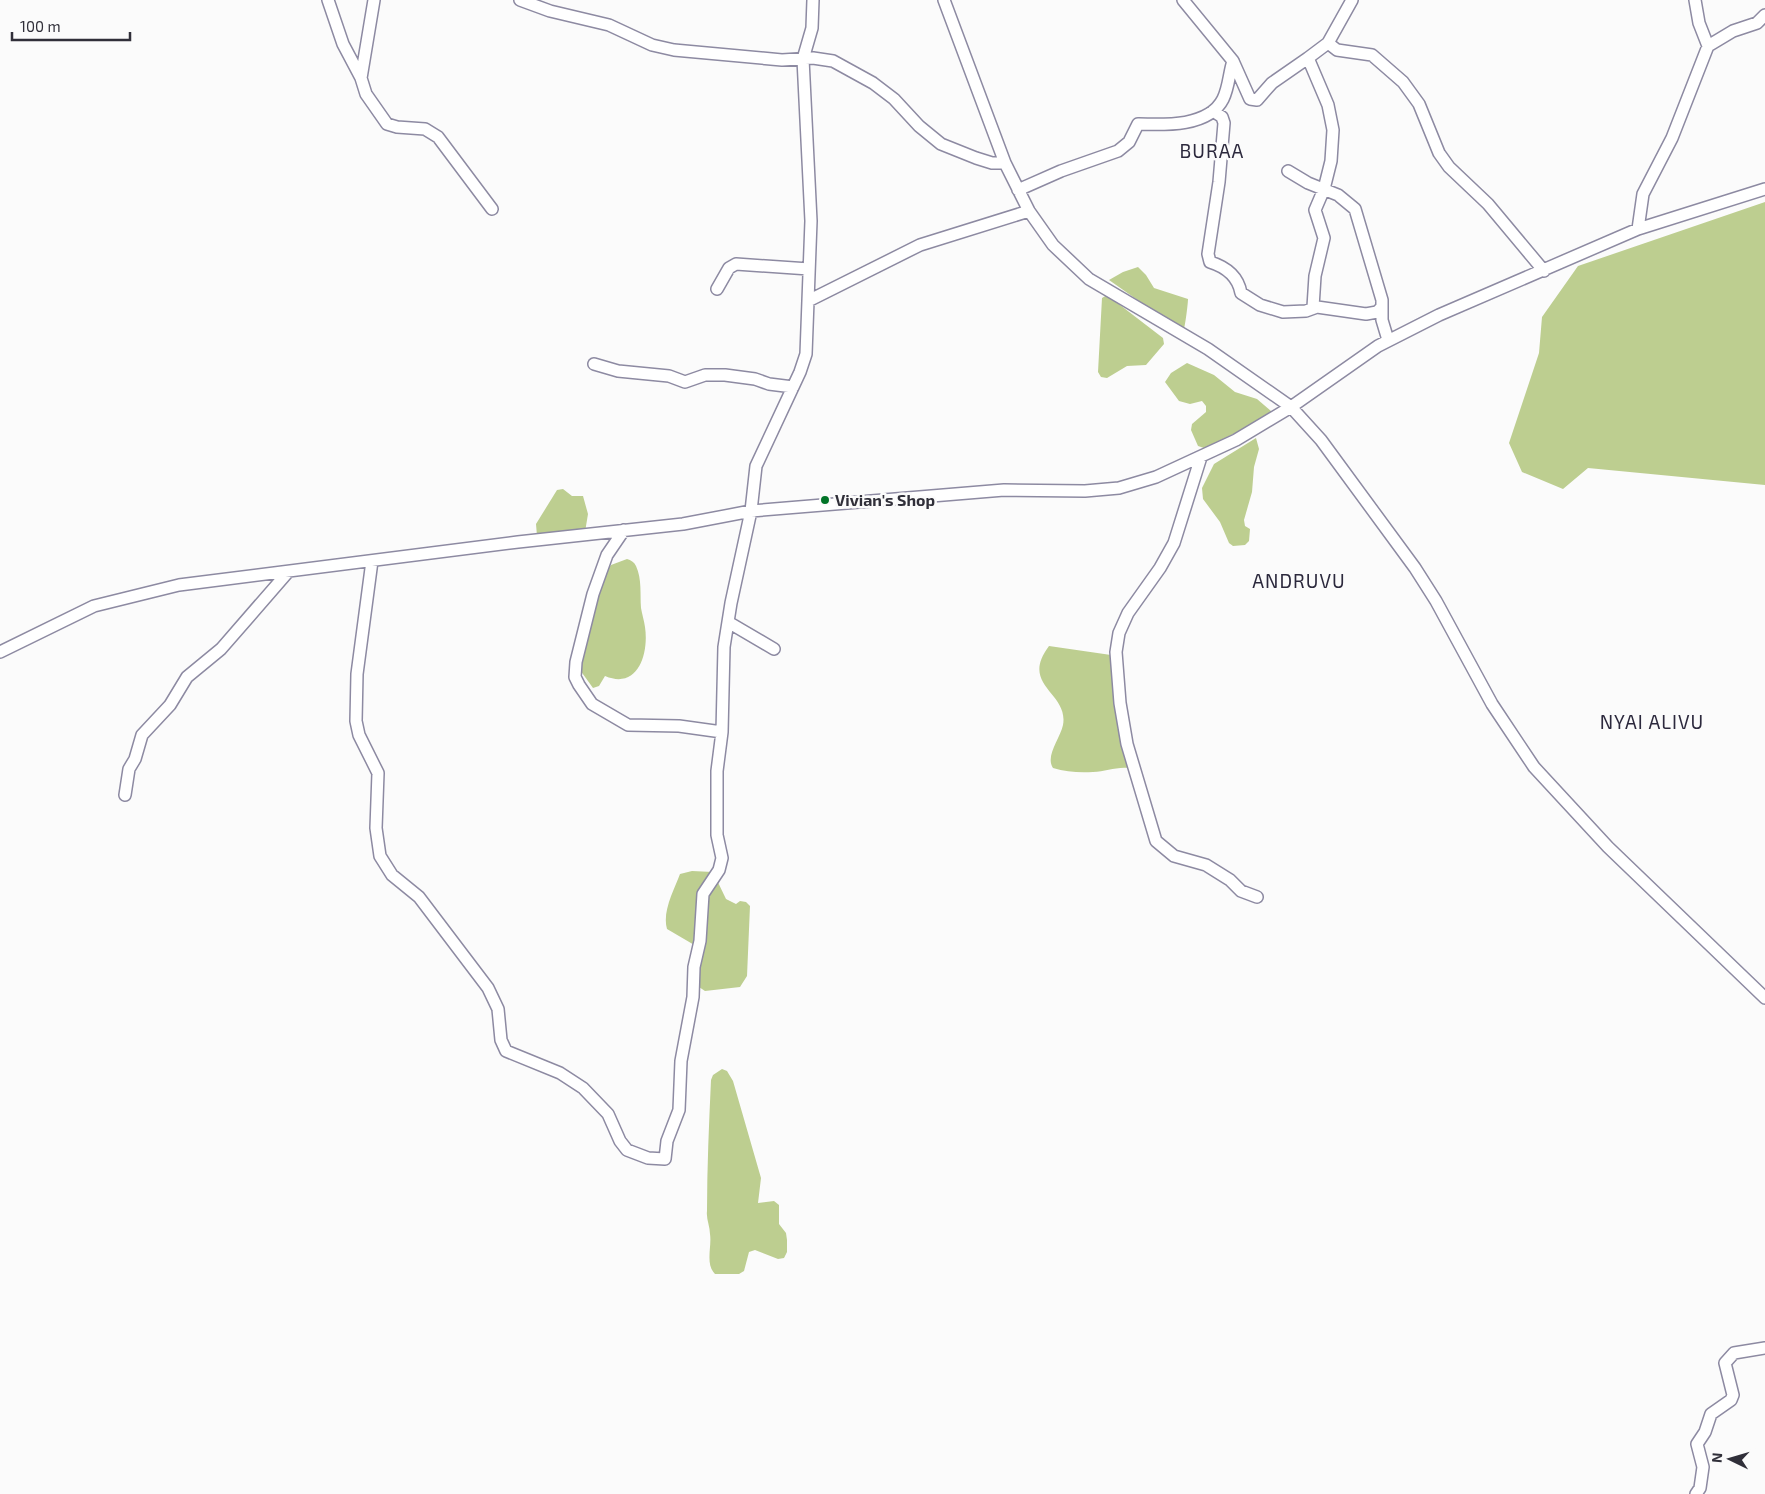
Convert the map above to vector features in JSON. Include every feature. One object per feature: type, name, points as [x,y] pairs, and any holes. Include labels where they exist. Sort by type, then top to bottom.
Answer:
[{"type":"street","points":[[328,0],[343,44],[361,78],[366,94],[387,124],[431,132],[461,166],[492,208]]},
{"type":"street","points":[[361,78],[374,0]]},
{"type":"street","points":[[520,0],[550,5],[609,25],[652,45],[668,49],[782,60],[824,59],[842,65],[894,99],[919,126],[941,144],[976,158],[1005,163]]},
{"type":"street","points":[[372,561],[357,674],[356,721],[358,730],[378,774],[376,828],[380,856],[392,875],[419,897],[488,988],[498,1009],[500,1040],[506,1050],[560,1073],[583,1088],[608,1114],[620,1141],[627,1150],[648,1158],[665,1159],[667,1141],[679,1110],[681,1061],[693,997],[694,967],[700,941],[702,899],[706,887],[719,870],[722,858],[717,835],[717,771],[722,732],[724,647],[728,622],[751,511],[754,477],[760,455],[793,387],[806,354],[811,220],[808,126],[803,59],[812,28],[813,0]]},
{"type":"street","points":[[944,0],[1005,163],[1029,211],[1053,245],[1089,278],[1208,349],[1291,407],[1321,440],[1415,568],[1436,601],[1492,704],[1534,767],[1608,847],[1765,998]]},
{"type":"street","points":[[1183,0],[1233,61],[1250,99],[1253,101],[1257,100],[1269,86],[1286,72],[1328,43],[1352,0]]},
{"type":"street","points":[[1695,0],[1699,23],[1708,46]]},
{"type":"street","points":[[1638,229],[1643,194],[1672,138],[1708,46],[1733,31],[1757,23],[1765,15]]},
{"type":"street","points":[[1328,43],[1338,50],[1372,56],[1403,82],[1419,104],[1439,153],[1449,167],[1488,204],[1544,271]]},
{"type":"street","points":[[1308,58],[1328,105],[1333,125],[1332,155],[1324,189],[1314,210],[1324,238],[1315,276],[1313,307]]},
{"type":"street","points":[[1018,190],[1061,171],[1118,151],[1128,142],[1138,124],[1182,123],[1213,111],[1223,99],[1233,61]]},
{"type":"street","points":[[1213,111],[1222,117],[1224,134],[1208,259],[1229,271],[1237,280],[1241,293],[1260,305],[1292,313],[1306,311],[1313,307],[1366,314],[1377,312],[1382,307]]},
{"type":"street","points":[[1288,171],[1344,198],[1356,209],[1366,240],[1382,307],[1385,335],[1388,340]]},
{"type":"street","points":[[0,652],[110,600],[179,585],[712,520],[751,511],[995,491],[1103,490],[1156,477],[1236,440],[1291,407],[1388,340],[1467,302],[1544,271],[1638,229],[1765,189]]},
{"type":"street","points":[[808,301],[920,245],[1029,211]]},
{"type":"street","points":[[717,288],[729,268],[736,264],[809,269]]},
{"type":"street","points":[[594,364],[618,372],[669,376],[685,382],[705,375],[725,375],[793,387]]},
{"type":"street","points":[[1201,457],[1171,549],[1128,613],[1119,633],[1116,652],[1120,703],[1127,744],[1156,840],[1174,856],[1206,865],[1230,880],[1241,891],[1257,897]]},
{"type":"street","points":[[624,530],[607,554],[593,594],[576,662],[575,677],[592,704],[628,725],[679,726],[722,732]]},
{"type":"street","points":[[125,795],[129,769],[135,759],[142,735],[170,705],[187,677],[221,649],[288,572]]},
{"type":"street","points":[[728,622],[774,649]]},
{"type":"street","points":[[1696,1494],[1700,1488],[1703,1467],[1697,1444],[1705,1432],[1711,1414],[1731,1400],[1733,1395],[1733,1388],[1725,1370],[1725,1363],[1734,1353],[1765,1348]]},
{"type":"green space","points":[[1765,202],[1765,485],[1588,468],[1563,489],[1522,472],[1509,443],[1539,353],[1542,317],[1578,266]]},
{"type":"green space","points":[[1138,267],[1146,275],[1154,288],[1188,299],[1183,332],[1109,280],[1123,272]]},
{"type":"green space","points":[[1107,295],[1163,338],[1164,344],[1146,365],[1127,366],[1107,378],[1101,377],[1098,372],[1102,298]]},
{"type":"green space","points":[[1187,363],[1214,375],[1235,392],[1257,399],[1271,411],[1271,416],[1204,448],[1198,446],[1191,430],[1192,424],[1206,412],[1206,406],[1202,401],[1190,404],[1179,401],[1165,382],[1171,373]]},
{"type":"green space","points":[[1256,438],[1259,449],[1254,467],[1252,492],[1244,520],[1245,526],[1250,529],[1249,541],[1245,545],[1233,546],[1229,543],[1220,522],[1203,499],[1202,488],[1214,464]]},
{"type":"green space","points":[[563,489],[572,496],[583,496],[588,514],[585,532],[537,536],[536,524],[557,490]]},
{"type":"green space","points":[[627,559],[635,565],[639,576],[641,608],[646,637],[643,658],[633,674],[626,678],[616,679],[605,676],[599,686],[593,688],[580,670],[599,583],[611,565]]},
{"type":"green space","points":[[1049,646],[1111,655],[1118,730],[1128,768],[1083,772],[1053,768],[1051,758],[1063,725],[1063,714],[1059,704],[1042,680],[1039,671],[1041,660]]},
{"type":"green space","points":[[692,871],[713,872],[726,899],[736,904],[740,901],[746,902],[750,906],[747,976],[740,987],[705,991],[696,985],[696,946],[667,929],[667,908],[680,874]]},
{"type":"green space","points":[[722,1069],[727,1071],[733,1081],[761,1178],[758,1203],[774,1201],[779,1205],[779,1224],[786,1233],[787,1240],[787,1252],[784,1258],[778,1259],[755,1250],[749,1252],[744,1271],[739,1274],[715,1274],[710,1265],[710,1231],[707,1214],[711,1080],[713,1075]]},
{"type":"place","name":"Vivian's Shop","points":[[825,500]]},
{"type":"district","name":"BURAA","points":[[1212,151]]},
{"type":"district","name":"ANDRUVU","points":[[1299,581]]},
{"type":"district","name":"NYAI ALIVU","points":[[1652,722]]}]
